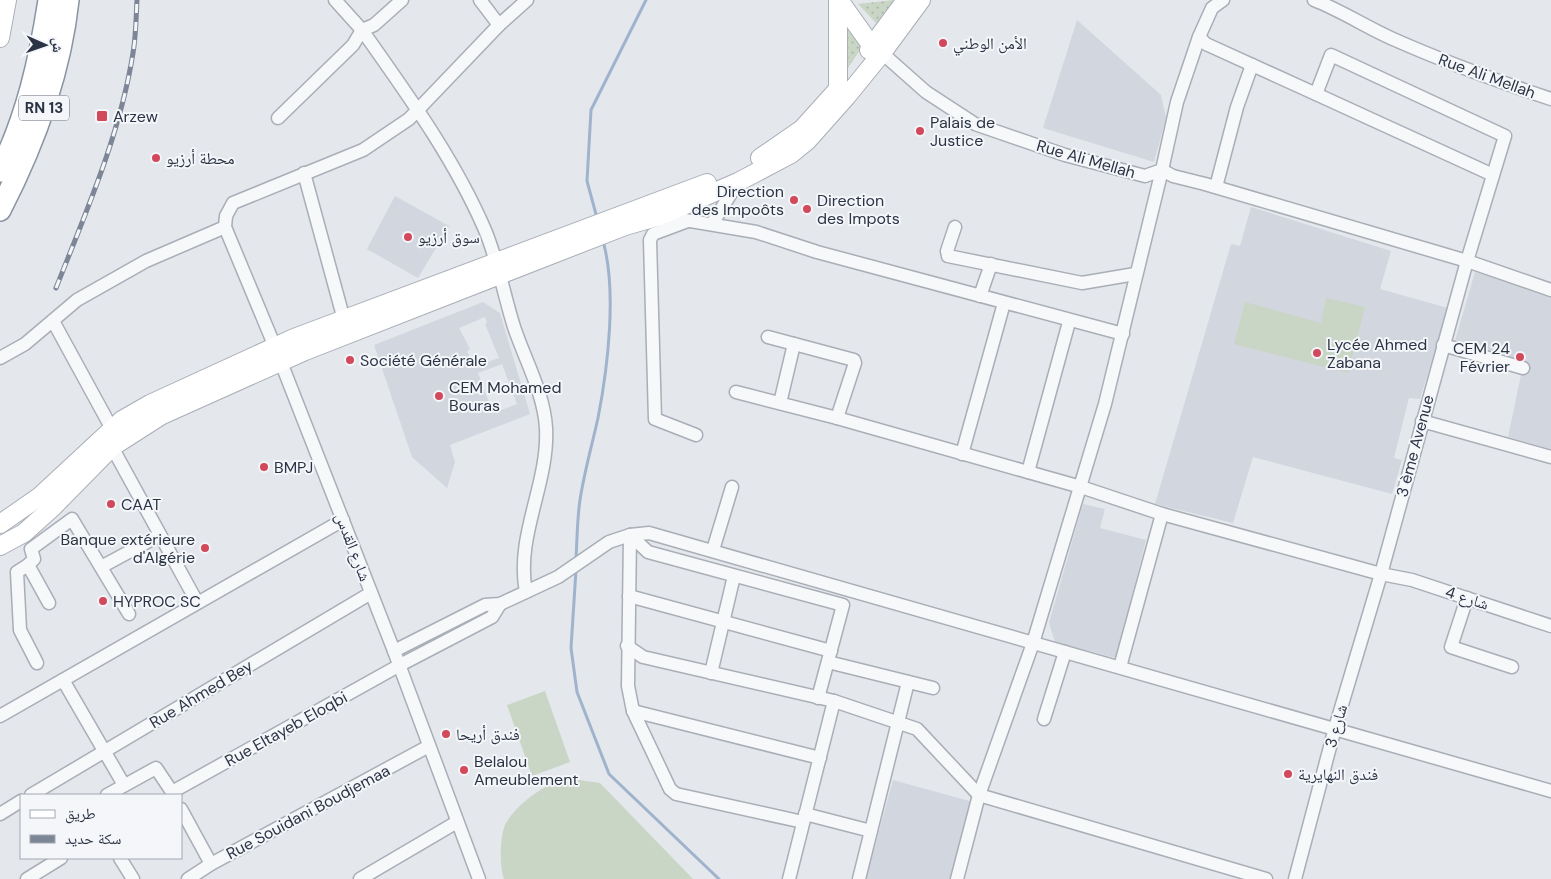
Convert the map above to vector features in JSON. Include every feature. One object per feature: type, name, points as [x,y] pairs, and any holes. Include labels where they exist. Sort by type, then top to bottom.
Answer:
[{"type":"highway","name":"RN 13","points":[[0,170],[12,146],[32,89],[49,0]]},
{"type":"highway","name":"RN 13","points":[[0,210],[26,160],[50,91],[68,0]]},
{"type":"main road","points":[[0,38],[7,0]]},
{"type":"main road","points":[[839,0],[877,50]]},
{"type":"main road","points":[[838,90],[839,0]]},
{"type":"main road","points":[[624,220],[660,216],[738,182],[791,154],[807,141],[877,50],[906,0]]},
{"type":"main road","points":[[0,546],[24,533],[112,429],[150,404],[624,220],[740,169],[764,156],[802,129],[877,50],[921,0]]},
{"type":"main road","points":[[0,524],[39,497],[65,484],[112,448],[162,415],[344,320],[498,268]]},
{"type":"street","points":[[335,0],[362,30],[417,109],[461,179],[486,231],[514,327],[544,409],[546,429],[543,464],[525,546],[523,579],[526,592]]},
{"type":"street","points":[[278,118],[352,44],[362,30],[374,25],[402,0]]},
{"type":"street","points":[[480,0],[499,25]]},
{"type":"street","points":[[0,358],[25,344],[77,300],[146,261],[225,221],[233,203],[363,150],[409,119],[499,25],[527,0]]},
{"type":"street","points":[[957,879],[979,795],[1033,643],[1081,486],[1123,334],[1177,102],[1199,37],[1212,8],[1223,0]]},
{"type":"street","name":"Rue Ali Mellah","points":[[1314,0],[1342,11],[1391,38],[1477,74],[1551,99]]},
{"type":"street","points":[[1199,37],[1206,44],[1493,175]]},
{"type":"street","name":"Rue Ali Mellah","points":[[877,50],[926,92],[975,124],[1065,156],[1145,176],[1162,170]]},
{"type":"street","name":"3 ème Avenue","points":[[1316,94],[1331,55],[1505,136],[1443,345],[1381,574]]},
{"type":"street","points":[[1216,187],[1237,107],[1252,65]]},
{"type":"street","points":[[1162,170],[1173,176],[1467,261],[1551,290]]},
{"type":"street","points":[[304,173],[344,320]]},
{"type":"street","points":[[712,224],[738,182]]},
{"type":"street","points":[[660,216],[756,232],[817,252],[1069,322],[1123,334]]},
{"type":"street","points":[[690,220],[653,234],[650,240],[654,418],[696,435]]},
{"type":"street","name":"شارع القدس","points":[[225,221],[400,665],[457,822],[480,879]]},
{"type":"street","points":[[954,227],[946,254],[1082,283],[1136,274]]},
{"type":"street","points":[[980,296],[991,264]]},
{"type":"street","points":[[962,454],[1004,303]]},
{"type":"street","points":[[53,321],[112,429]]},
{"type":"street","points":[[1028,472],[1069,322]]},
{"type":"street","points":[[768,337],[854,360],[855,363],[837,418]]},
{"type":"street","points":[[780,403],[794,344]]},
{"type":"street","points":[[1443,345],[1523,368]]},
{"type":"street","name":"شارع 4","points":[[736,392],[1081,486],[1162,514],[1381,574],[1412,580],[1551,626]]},
{"type":"street","points":[[1422,421],[1551,457]]},
{"type":"street","points":[[112,448],[197,602]]},
{"type":"street","points":[[713,550],[732,487]]},
{"type":"street","points":[[1120,667],[1162,514]]},
{"type":"street","points":[[37,663],[20,630],[17,572],[34,559],[31,549],[72,519],[129,614]]},
{"type":"street","points":[[0,716],[343,520]]},
{"type":"street","points":[[394,651],[485,605],[500,604],[558,577],[609,542],[630,535],[649,533],[1551,791]]},
{"type":"street","points":[[101,567],[160,535]]},
{"type":"street","points":[[630,535],[648,552],[843,605],[818,698]]},
{"type":"street","points":[[630,535],[627,646],[628,686],[634,711],[670,789],[676,794],[871,831]]},
{"type":"street","points":[[28,565],[49,603]]},
{"type":"street","name":"شارع 3","points":[[1295,879],[1335,728],[1381,574]]},
{"type":"street","points":[[711,673],[734,576]]},
{"type":"street","name":"Rue Ahmed Bey","points":[[33,794],[371,593]]},
{"type":"street","points":[[629,596],[723,622],[908,682],[933,688]]},
{"type":"street","points":[[1467,598],[1451,647],[1512,667]]},
{"type":"street","name":"Rue Eltayeb Eloqbi","points":[[173,794],[400,665],[492,617],[500,604]]},
{"type":"street","points":[[627,646],[643,657],[834,701],[917,729],[979,795],[1266,879]]},
{"type":"street","points":[[1044,719],[1065,652]]},
{"type":"street","points":[[63,680],[124,785]]},
{"type":"street","points":[[859,879],[908,682]]},
{"type":"street","points":[[788,879],[834,701]]},
{"type":"street","points":[[634,711],[820,758]]},
{"type":"street","name":"Rue Souidani Boudjemaa","points":[[188,879],[211,864],[429,746]]},
{"type":"street","points":[[109,794],[156,768],[173,794]]},
{"type":"street","points":[[0,814],[20,802]]},
{"type":"street","points":[[182,810],[211,864]]},
{"type":"street","points":[[360,879],[457,822]]},
{"type":"street","points":[[27,879],[59,859]]},
{"type":"street","points":[[121,859],[133,879]]},
{"type":"shaded area","points":[[1077,20],[1161,95],[1166,118],[1154,162],[1043,128]]},
{"type":"shaded area","name":"سوق أرزيو","points":[[395,196],[449,226],[418,278],[367,249]]},
{"type":"shaded area","name":"Lycée Ahmed Zabana","points":[[1251,207],[1391,251],[1380,289],[1448,308],[1420,399],[1409,398],[1394,458],[1402,460],[1392,494],[1253,457],[1233,523],[1155,504],[1231,244],[1240,246]]},
{"type":"shaded area","name":"CEM 24 Février","points":[[1475,272],[1551,294],[1551,449],[1508,437],[1522,370],[1454,344]]},
{"type":"shaded area","name":"CEM Mohamed Bouras","points":[[483,302],[500,313],[530,414],[450,445],[455,462],[447,488],[412,457],[374,345]],"holes":[[[485,317],[487,323],[485,324],[499,358],[474,367],[467,351],[470,349],[459,328]],[[502,364],[517,404],[493,413],[478,373]]]},
{"type":"shaded area","points":[[1083,504],[1105,509],[1100,528],[1146,540],[1116,658],[1055,642],[1049,623]]},
{"type":"shaded area","points":[[893,780],[973,802],[951,879],[866,879]]},
{"type":"green space","points":[[894,0],[878,25],[858,4]]},
{"type":"green space","points":[[845,24],[864,44],[846,71]]},
{"type":"green space","points":[[1326,298],[1365,307],[1348,373],[1234,344],[1245,302],[1321,323]]},
{"type":"green space","points":[[545,691],[570,762],[532,776],[507,705]]},
{"type":"green space","points":[[579,780],[600,783],[693,879],[504,879],[501,867],[501,842],[504,828],[510,817],[526,800],[546,786],[559,781]]},
{"type":"waterway","points":[[597,218],[587,181],[591,110],[646,0]]},
{"type":"waterway","points":[[576,561],[580,500],[598,418],[608,353],[610,282],[603,241]]},
{"type":"waterway","points":[[576,570],[571,648],[577,692],[609,774],[719,879]]},
{"type":"railway","points":[[56,288],[101,173],[120,114],[134,47],[137,0]]},
{"type":"place","name":"الأمن الوطني","points":[[943,43]]},
{"type":"place","name":"Arzew","points":[[102,116]]},
{"type":"place","name":"Palais de Justice","points":[[920,131]]},
{"type":"place","name":"محطة أرزيو","points":[[156,158]]},
{"type":"place","name":"Direction des Impoôts","points":[[794,200]]},
{"type":"place","name":"Direction des Impots","points":[[807,209]]},
{"type":"place","name":"سوق أرزيو","points":[[408,237]]},
{"type":"place","name":"Lycée Ahmed Zabana","points":[[1317,353]]},
{"type":"place","name":"CEM 24 Février","points":[[1520,357]]},
{"type":"place","name":"Société Générale","points":[[350,360]]},
{"type":"place","name":"CEM Mohamed Bouras","points":[[439,396]]},
{"type":"place","name":"BMPJ","points":[[264,467]]},
{"type":"place","name":"CAAT","points":[[111,504]]},
{"type":"place","name":"Banque extérieure d'Algérie","points":[[205,548]]},
{"type":"place","name":"HYPROC SC","points":[[103,601]]},
{"type":"place","name":"فندق أريحا","points":[[446,734]]},
{"type":"place","name":"Belalou Ameublement","points":[[464,770]]},
{"type":"place","name":"فندق النهايرية","points":[[1288,774]]}]
